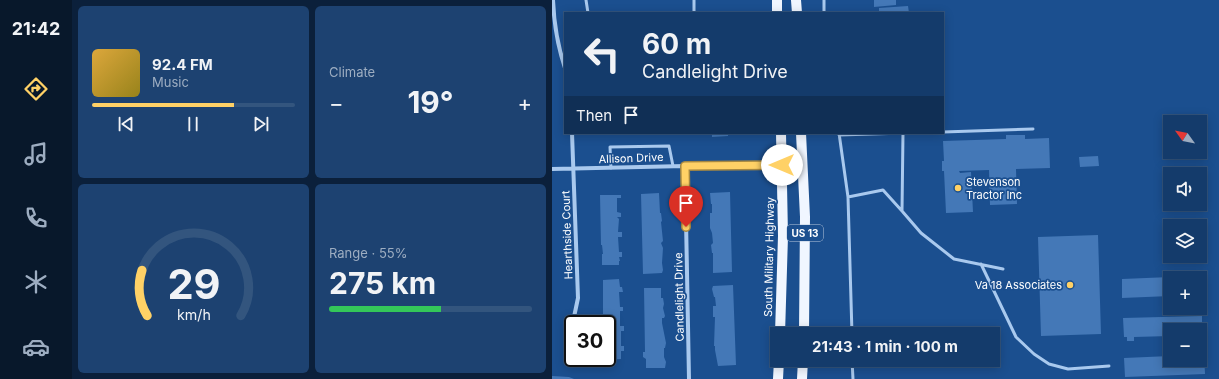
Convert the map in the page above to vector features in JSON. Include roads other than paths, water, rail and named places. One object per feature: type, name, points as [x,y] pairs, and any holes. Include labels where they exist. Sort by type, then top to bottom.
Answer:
[{"type":"main road","points":[[777,0],[778,12]]},
{"type":"main road","points":[[796,0],[797,12]]},
{"type":"main road","name":"South Military Highway","points":[[780,327],[783,236],[781,134]]},
{"type":"main road","name":"US 13","points":[[801,134],[805,217],[804,327]]},
{"type":"main road","points":[[778,379],[779,367]]},
{"type":"main road","points":[[802,379],[803,367]]},
{"type":"street","points":[[553,0],[555,32],[558,48],[564,65]]},
{"type":"street","name":"Hearthside Court","points":[[572,134],[578,298],[574,315]]},
{"type":"street","name":"Allison Drive","points":[[552,169],[782,165]]},
{"type":"street","name":"Candlelight Drive","points":[[685,166],[689,379]]},
{"type":"lane","points":[[586,0],[588,12]]},
{"type":"lane","points":[[694,0],[694,12]]},
{"type":"lane","points":[[824,0],[824,12]]},
{"type":"lane","points":[[944,132],[1033,128]]},
{"type":"lane","points":[[839,134],[848,197],[852,327]]},
{"type":"lane","points":[[902,211],[904,134]]},
{"type":"lane","points":[[611,168],[610,147],[669,146],[673,166]]},
{"type":"lane","points":[[848,197],[883,190],[921,233],[954,259],[1003,269]]},
{"type":"lane","points":[[981,264],[1016,337],[1034,354],[1049,364],[1068,369],[1109,366]]},
{"type":"lane","points":[[852,367],[853,379]]},
{"type":"place","name":"Stevenson Tractor Inc","points":[[958,188]]},
{"type":"place","name":"Va 18 Associates","points":[[1070,285]]}]
